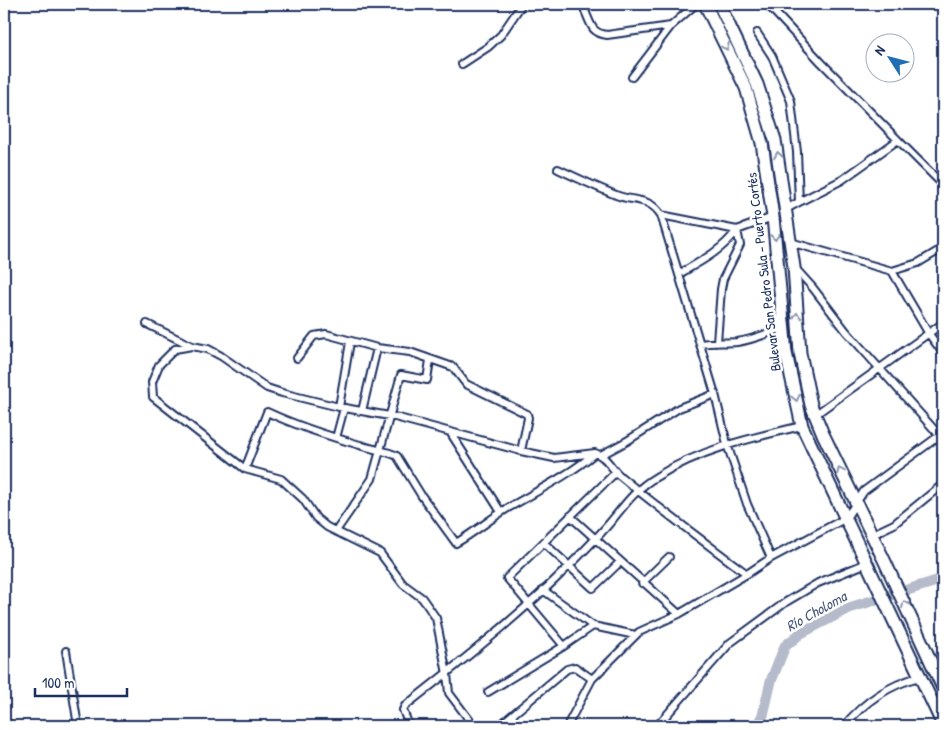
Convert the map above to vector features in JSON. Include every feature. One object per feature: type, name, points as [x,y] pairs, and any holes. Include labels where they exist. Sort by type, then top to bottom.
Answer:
[{"type":"highway","name":"Bulevar San Pedro Sula - Puerto Cortés","points":[[704,4],[746,88],[762,143],[773,217],[786,353],[802,426],[943,725]]},
{"type":"highway","name":"Bulevar San Pedro Sula - Puerto Cortés","points":[[722,4],[757,84],[776,140],[794,268],[800,353],[811,405],[943,688]]},
{"type":"street","points":[[462,64],[488,47],[501,35],[522,4]]},
{"type":"street","points":[[590,4],[585,11],[594,30],[599,34],[607,35],[671,26]]},
{"type":"street","points":[[632,77],[671,26],[696,4]]},
{"type":"street","points":[[767,4],[821,62],[943,185]]},
{"type":"street","points":[[757,33],[772,56],[792,101],[799,202]]},
{"type":"street","points":[[786,209],[842,180],[898,140]]},
{"type":"street","points":[[558,169],[619,197],[640,200],[656,208],[661,215],[715,394],[727,444],[747,504],[771,558]]},
{"type":"street","points":[[661,215],[737,230]]},
{"type":"street","points":[[679,274],[700,262],[726,243],[737,230],[773,217]]},
{"type":"street","points":[[717,342],[723,279],[740,245],[737,230]]},
{"type":"street","points":[[790,242],[892,271],[918,263],[943,248]]},
{"type":"street","points":[[567,726],[592,679],[635,635],[680,614],[771,558],[846,518],[864,492],[942,435],[846,331],[813,288],[794,268]]},
{"type":"street","points":[[892,271],[929,334],[943,353]]},
{"type":"street","points":[[816,414],[943,323]]},
{"type":"street","points":[[147,324],[192,346],[208,349],[267,388],[341,408],[390,416],[554,458],[598,454]]},
{"type":"street","points":[[700,344],[750,340],[783,328]]},
{"type":"street","points":[[297,358],[314,336],[326,334],[377,348],[410,352],[453,367],[466,384],[528,414],[521,451]]},
{"type":"street","points":[[336,438],[350,342]]},
{"type":"street","points":[[192,346],[175,349],[159,365],[152,382],[153,397],[245,469],[281,479],[303,499],[316,518],[327,527],[380,553],[403,584],[422,598],[436,618],[449,693],[474,726]]},
{"type":"street","points":[[362,411],[377,348]]},
{"type":"street","points":[[336,532],[372,479],[401,375],[427,380],[430,360]]},
{"type":"street","points":[[245,469],[267,412],[286,421],[336,438],[380,452],[392,453],[397,456],[421,495],[456,542],[478,530],[501,512],[598,454],[627,442],[679,408],[715,394]]},
{"type":"street","points":[[409,726],[403,710],[405,706],[447,674],[543,590],[614,518],[624,504],[655,477],[687,460],[727,444],[802,426]]},
{"type":"street","points":[[450,432],[501,512]]},
{"type":"street","points":[[598,454],[638,490],[747,574]]},
{"type":"street","points":[[564,646],[507,578],[616,472]]},
{"type":"street","points":[[871,535],[894,524],[943,484]]},
{"type":"street","points":[[570,516],[642,583],[680,614]]},
{"type":"street","points":[[544,543],[594,588],[620,562]]},
{"type":"street","points":[[642,583],[669,557]]},
{"type":"street","points":[[657,726],[730,643],[794,597],[818,583],[869,566]]},
{"type":"street","points":[[543,590],[593,626],[635,635]]},
{"type":"street","points":[[488,692],[593,626]]},
{"type":"street","points":[[66,651],[78,726]]},
{"type":"street","points":[[499,726],[567,669],[576,667],[592,679]]},
{"type":"street","points":[[844,726],[867,702],[892,687],[920,677]]},
{"type":"waterway","name":"Río Choloma","points":[[757,726],[763,715],[771,681],[785,646],[801,633],[849,608],[943,579]]}]
